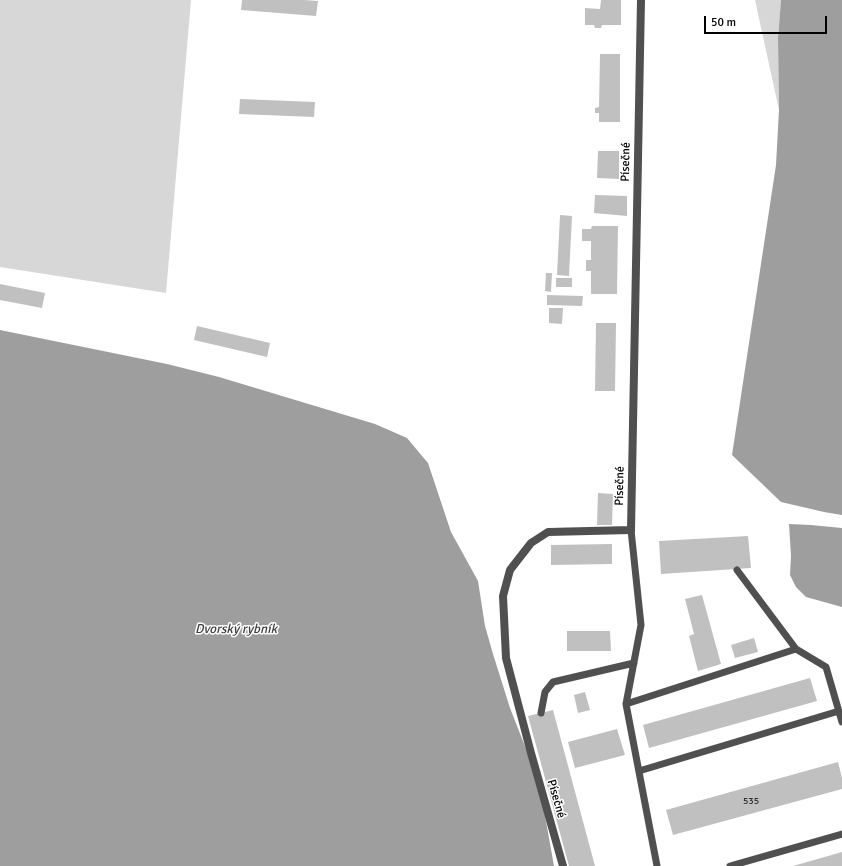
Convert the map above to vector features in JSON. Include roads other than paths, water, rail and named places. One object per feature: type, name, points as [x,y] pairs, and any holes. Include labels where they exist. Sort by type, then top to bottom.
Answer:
[{"type":"street","name":"Písečné","points":[[563,866],[530,753],[506,658],[503,596],[510,570],[531,543],[548,532],[631,530],[641,0]]},
{"type":"lane","points":[[631,530],[641,624],[626,704],[657,866]]},
{"type":"lane","points":[[737,570],[796,649],[826,667],[842,722]]},
{"type":"lane","points":[[626,704],[796,649]]},
{"type":"lane","points":[[541,713],[545,692],[553,682],[634,663]]},
{"type":"lane","points":[[639,771],[839,712]]},
{"type":"lane","points":[[730,866],[842,834]]},
{"type":"water","points":[[781,0],[842,0],[842,515],[781,502],[732,455],[776,165],[779,110],[778,38]]},
{"type":"water","name":"Dvorský rybník","points":[[0,330],[167,364],[219,377],[375,424],[407,438],[428,463],[451,532],[478,581],[485,626],[493,654],[510,708],[539,782],[554,866],[0,866]]},
{"type":"water","points":[[789,524],[842,528],[842,607],[806,597],[796,587],[790,575],[791,556]]}]
